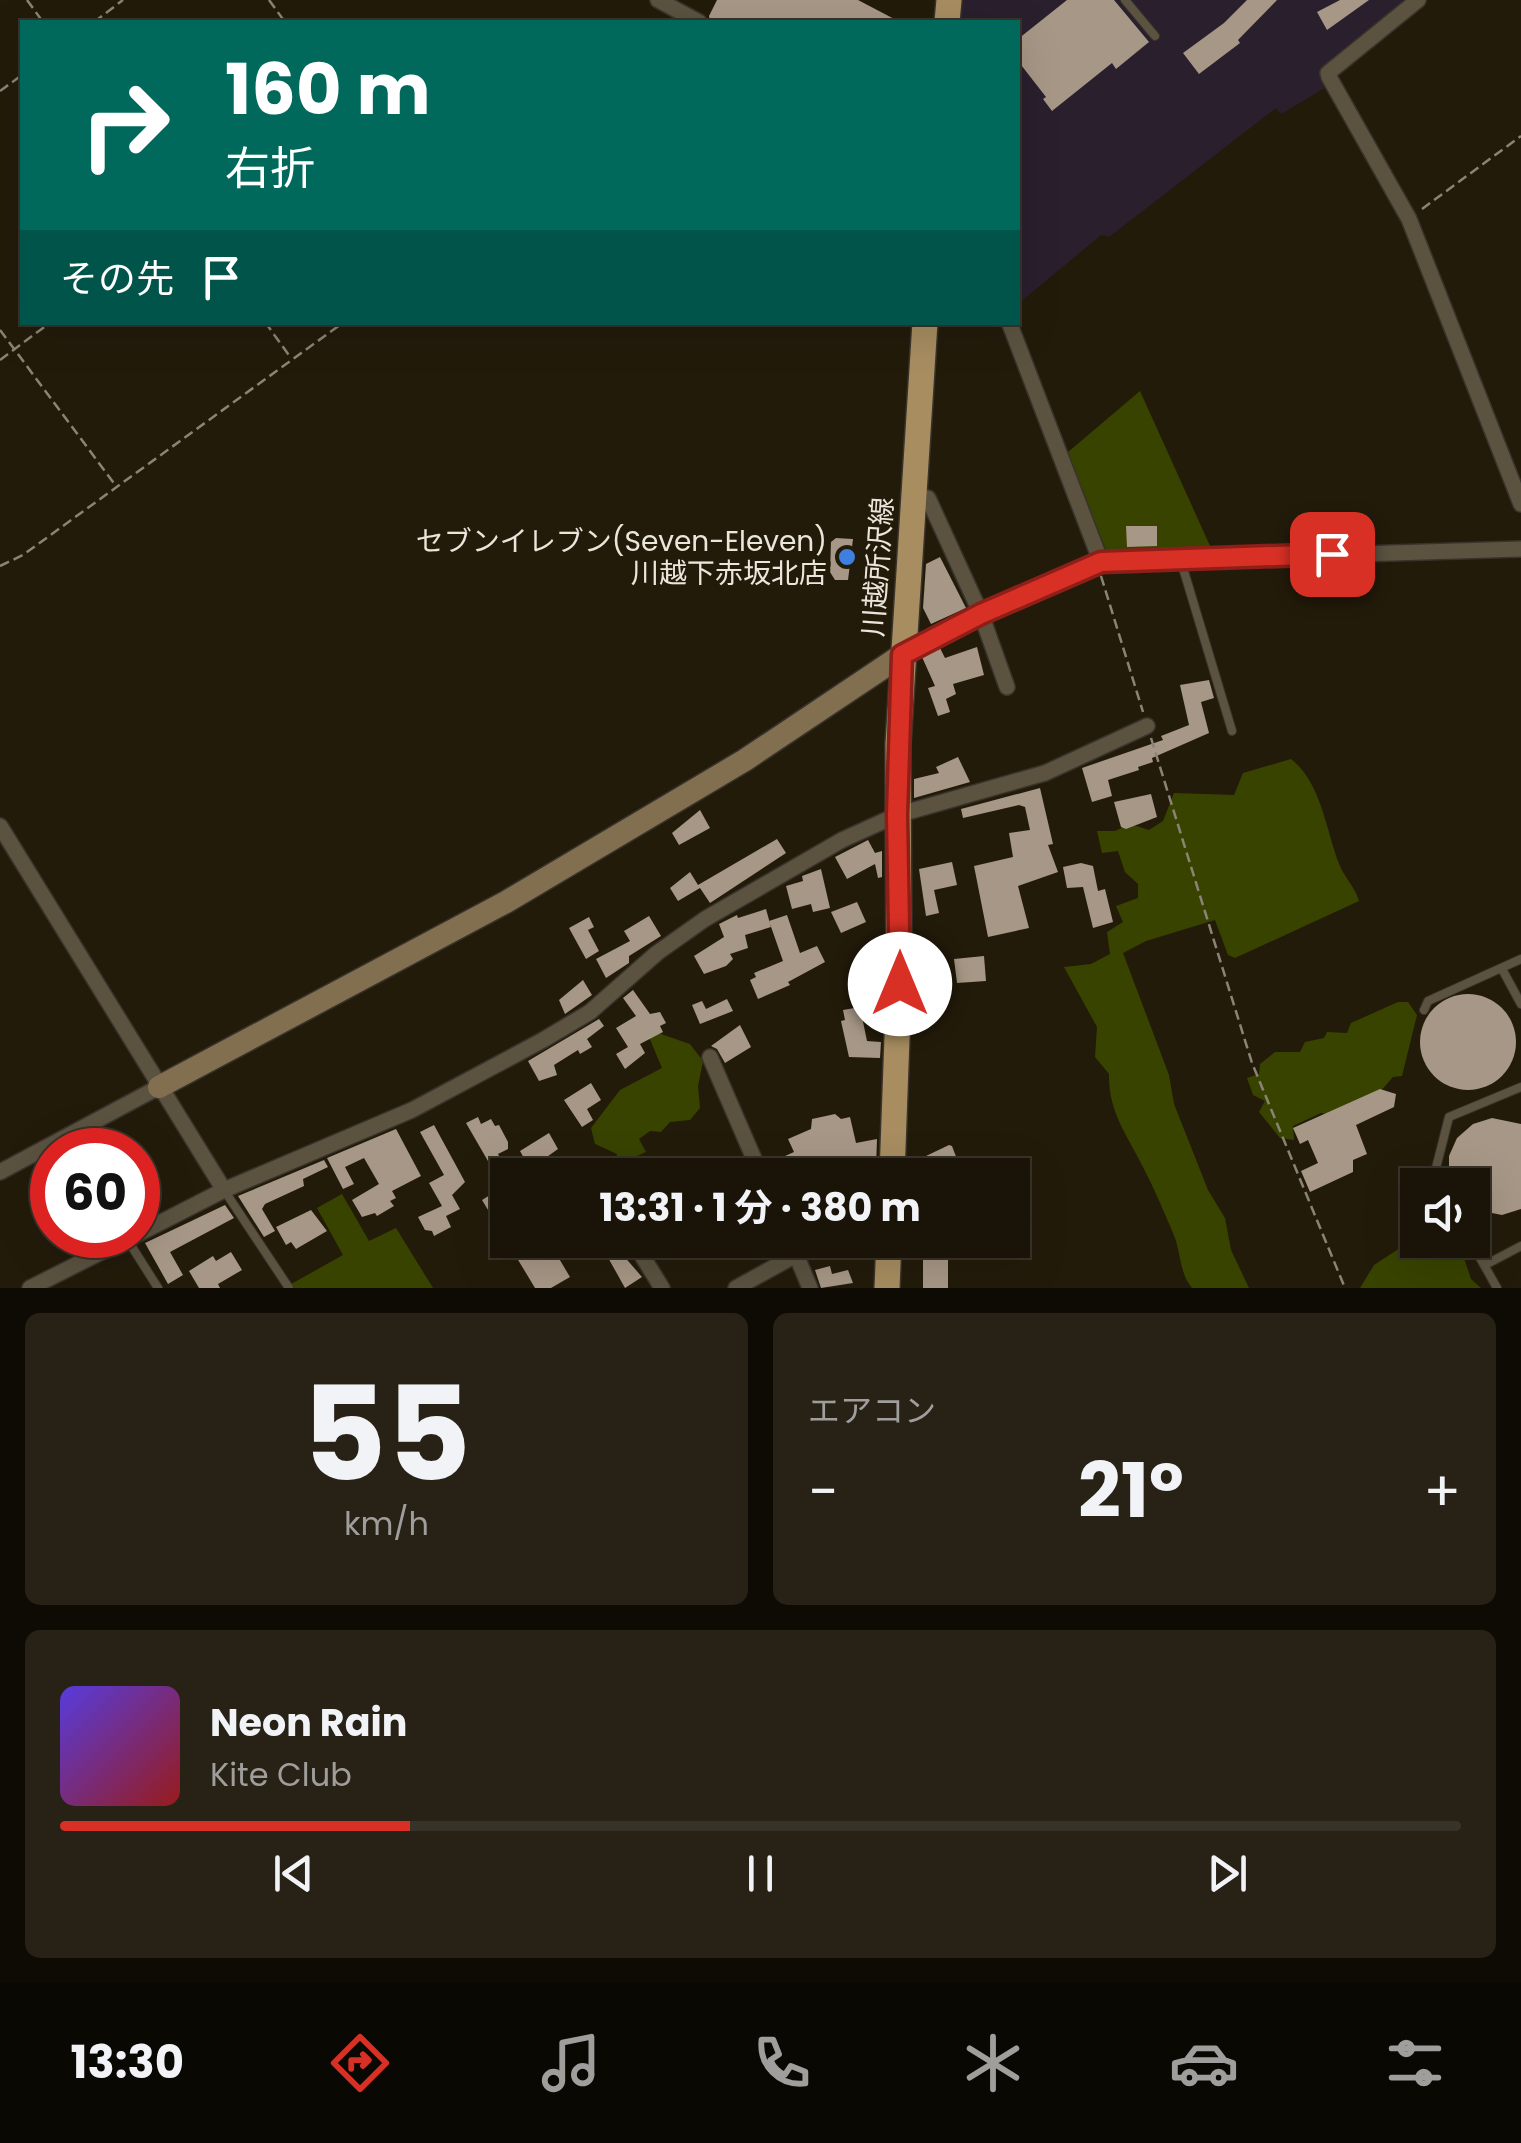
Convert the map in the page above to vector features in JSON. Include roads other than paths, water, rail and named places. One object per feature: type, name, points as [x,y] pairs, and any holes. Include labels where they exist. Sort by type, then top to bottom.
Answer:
[{"type":"main road","name":"川越所沢線","points":[[893,1158],[900,984],[897,815],[902,655],[925,325]]},
{"type":"main road","points":[[887,1288],[888,1258]]},
{"type":"street","points":[[659,0],[695,20]]},
{"type":"street","points":[[1418,0],[1328,72],[1409,219],[1521,504]]},
{"type":"street","points":[[1010,325],[1099,563]]},
{"type":"street","points":[[914,496],[928,498],[981,614],[1007,687]]},
{"type":"street","points":[[0,1172],[506,902],[745,760],[902,655],[981,614],[1099,563],[1521,548]]},
{"type":"street","points":[[160,1222],[224,1190],[412,1110],[544,1040],[590,1012],[657,954],[705,920],[794,866],[897,815],[1046,773],[1147,726]]},
{"type":"street","points":[[0,826],[224,1190]]},
{"type":"street","points":[[710,1057],[755,1158]]},
{"type":"street","points":[[30,1288],[89,1258]]},
{"type":"street","points":[[643,1258],[662,1288]]},
{"type":"street","points":[[736,1288],[778,1258]]},
{"type":"street","points":[[798,1258],[810,1288]]},
{"type":"lane","points":[[1126,0],[1155,36]]},
{"type":"lane","points":[[1180,558],[1232,730]]},
{"type":"lane","points":[[1424,1010],[1428,1001],[1521,959]]},
{"type":"lane","points":[[1502,969],[1521,1004]]},
{"type":"lane","points":[[1436,1168],[1449,1116],[1521,1087]]},
{"type":"lane","points":[[224,1190],[289,1288]]},
{"type":"lane","points":[[1485,1265],[1521,1246]]},
{"type":"lane","points":[[144,1258],[158,1288]]},
{"type":"lane","points":[[1481,1258],[1497,1288]]},
{"type":"place","name":"セブンイレブン(Seven-Eleven) 川越下赤坂北店","points":[[847,557]]}]
